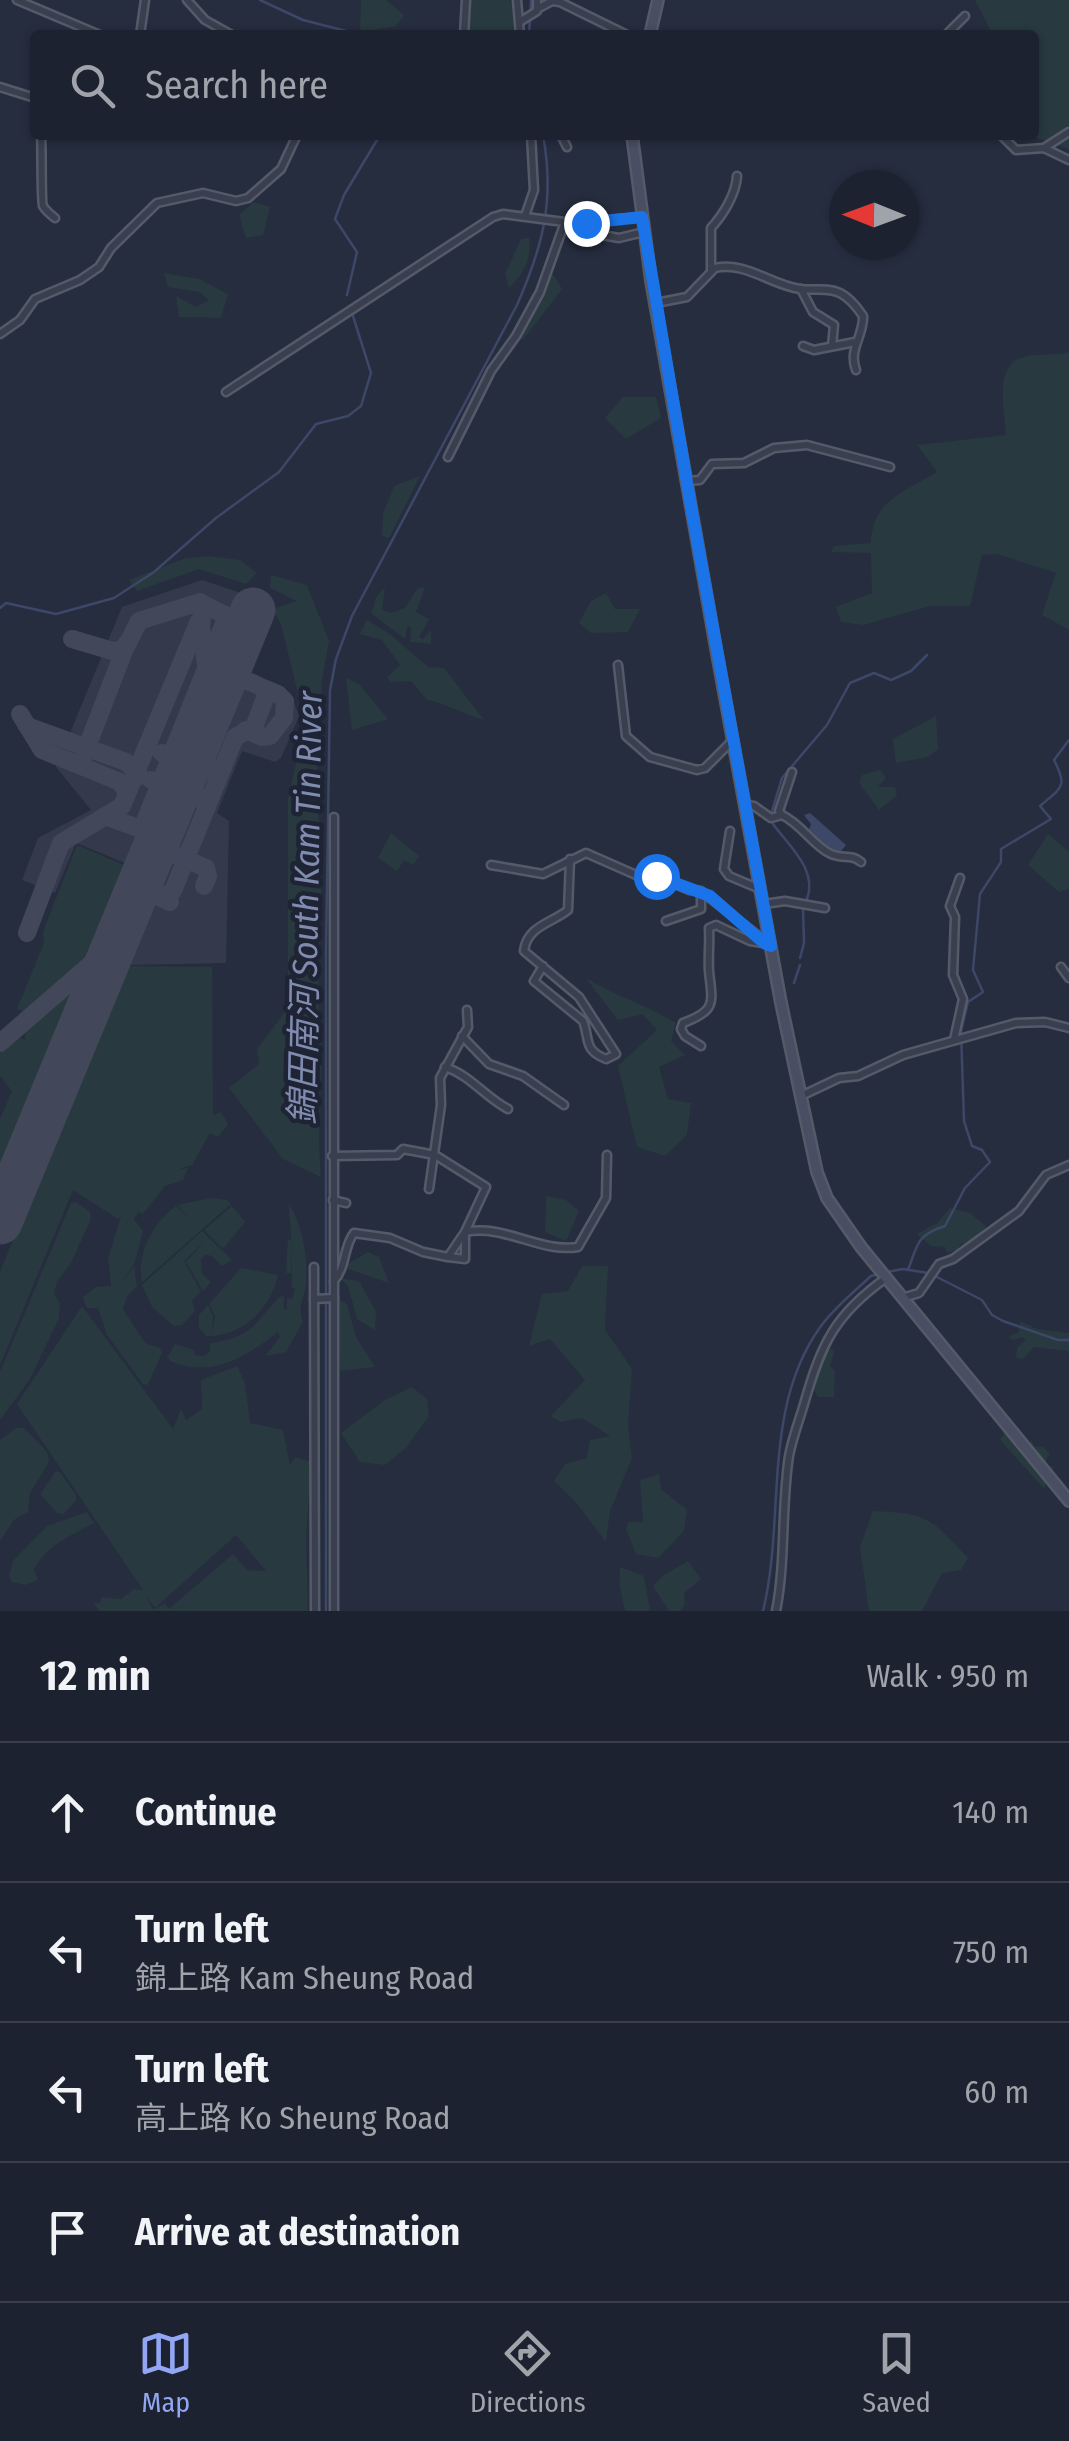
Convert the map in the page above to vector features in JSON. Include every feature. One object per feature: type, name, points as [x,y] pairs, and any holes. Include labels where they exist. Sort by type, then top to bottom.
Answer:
[{"type":"main road","points":[[651,30],[658,0]]},
{"type":"main road","points":[[633,140],[644,232],[764,904],[767,944],[817,1172],[826,1198],[871,1260],[1069,1501]]},
{"type":"street","points":[[17,0],[89,30]]},
{"type":"street","points":[[141,30],[145,0]]},
{"type":"street","points":[[187,0],[205,20],[223,30]]},
{"type":"street","points":[[464,30],[466,0]]},
{"type":"street","points":[[518,0],[521,30]]},
{"type":"street","points":[[522,20],[537,7],[560,2],[617,30]]},
{"type":"street","points":[[951,30],[965,16]]},
{"type":"street","points":[[602,30],[604,23]]},
{"type":"street","points":[[71,30],[75,24]]},
{"type":"street","points":[[0,87],[30,96]]},
{"type":"street","points":[[1005,140],[1016,150],[1044,148],[1069,132]]},
{"type":"street","points":[[41,140],[41,198],[44,209],[56,218]]},
{"type":"street","points":[[0,334],[20,320],[34,300],[99,267],[110,248],[157,203],[203,192],[236,201],[248,198],[281,169],[295,140]]},
{"type":"street","points":[[525,216],[534,190],[531,140]]},
{"type":"street","points":[[563,140],[567,147]]},
{"type":"street","points":[[1044,148],[1069,160]]},
{"type":"street","points":[[711,273],[711,228],[722,216],[737,176]]},
{"type":"street","points":[[226,392],[493,217],[503,214],[562,222],[642,217]]},
{"type":"street","points":[[448,458],[491,371],[540,292],[562,222]]},
{"type":"street","points":[[590,233],[620,238],[644,232]]},
{"type":"street","points":[[656,303],[687,297],[718,267],[734,267],[801,289],[827,289],[849,300],[863,316],[852,356],[856,370]]},
{"type":"street","points":[[801,289],[812,312],[834,324],[832,346]]},
{"type":"street","points":[[803,346],[814,350],[856,341]]},
{"type":"street","points":[[455,443],[465,450]]},
{"type":"street","points":[[687,481],[700,480],[712,464],[744,462],[783,446],[819,447],[890,467]]},
{"type":"street","points":[[618,666],[626,736],[650,756],[697,770],[710,764],[733,740]]},
{"type":"street","points":[[782,815],[780,810],[792,772]]},
{"type":"street","points":[[745,806],[753,806],[771,818],[782,815],[793,820],[830,854],[849,855],[861,862]]},
{"type":"street","points":[[334,817],[334,1611]]},
{"type":"street","points":[[730,831],[724,869],[728,876],[761,889]]},
{"type":"street","points":[[491,865],[549,873],[579,854],[593,855],[636,875],[656,876],[701,891],[767,944]]},
{"type":"street","points":[[543,966],[534,981],[582,1021],[587,1044],[600,1058],[616,1054],[580,997],[543,966],[526,955],[524,943],[543,923],[568,910],[570,859]]},
{"type":"street","points":[[958,1040],[963,999],[953,976],[955,917],[950,906],[960,878]]},
{"type":"street","points":[[666,921],[701,909],[701,891]]},
{"type":"street","points":[[764,904],[785,901],[826,908]]},
{"type":"street","points":[[701,1046],[685,1036],[681,1028],[683,1022],[702,1015],[710,1007],[713,984],[709,928],[716,925],[750,941],[767,944]]},
{"type":"street","points":[[1061,967],[1069,978]]},
{"type":"street","points":[[429,1190],[442,1099],[440,1078],[468,1027],[467,1010]]},
{"type":"street","points":[[800,1096],[903,1055],[1016,1023],[1046,1022],[1069,1028]]},
{"type":"street","points":[[462,1036],[489,1064],[523,1076],[564,1105]]},
{"type":"street","points":[[445,1067],[468,1078],[483,1094],[508,1109]]},
{"type":"street","points":[[332,1156],[397,1155],[403,1150],[435,1155],[486,1187]]},
{"type":"street","points":[[466,1232],[501,1231],[543,1245],[578,1247],[606,1198],[607,1155]]},
{"type":"street","points":[[902,1298],[919,1293],[932,1268],[985,1237],[1019,1211],[1046,1175],[1069,1165]]},
{"type":"street","points":[[448,1257],[466,1232],[493,1177]]},
{"type":"street","points":[[333,1200],[346,1203]]},
{"type":"street","points":[[334,1282],[354,1233],[390,1238],[423,1252],[465,1259],[466,1232]]},
{"type":"street","points":[[314,1267],[315,1611]]},
{"type":"street","points":[[776,1611],[789,1456],[820,1349],[831,1330],[865,1292],[885,1277]]},
{"type":"street","points":[[314,1299],[334,1298]]},
{"type":"shaded area","points":[[361,0],[386,0],[404,15],[396,26],[360,30]]},
{"type":"shaded area","points":[[470,0],[510,0],[515,13],[513,30],[468,30]]},
{"type":"shaded area","points":[[975,0],[1069,0],[1069,149],[1039,138],[1039,30],[990,30]]},
{"type":"shaded area","points":[[254,202],[270,207],[263,235],[246,238],[239,215]]},
{"type":"shaded area","points":[[529,238],[526,265],[509,288],[505,274],[521,239]]},
{"type":"shaded area","points":[[164,273],[199,279],[228,294],[221,318],[179,317],[176,296],[196,307],[209,300],[199,292],[168,287]]},
{"type":"shaded area","points":[[553,274],[562,289],[523,340],[513,332],[539,283]]},
{"type":"shaded area","points":[[1069,352],[1069,630],[1042,615],[1056,573],[998,554],[982,555],[970,606],[930,606],[863,625],[841,622],[836,607],[872,593],[871,553],[831,552],[834,546],[871,543],[873,528],[884,507],[937,472],[917,445],[1006,435],[1003,392],[1012,363],[1025,356]]},
{"type":"shaded area","points":[[623,397],[656,397],[661,418],[626,439],[605,418]]},
{"type":"shaded area","points":[[420,476],[389,538],[382,536],[383,514],[394,486]]},
{"type":"shaded area","points":[[186,558],[240,560],[257,573],[246,584],[199,569],[137,591],[129,580]]},
{"type":"shaded area","points":[[271,575],[307,585],[329,641],[322,680],[316,789],[322,857],[318,1004],[321,1177],[283,1159],[229,1088],[259,1064],[257,1049],[288,1008],[288,799],[312,716],[302,710],[281,624],[272,609],[297,601],[270,588]]},
{"type":"shaded area","points":[[202,580],[241,593],[130,865],[76,843],[55,893],[22,880],[38,838],[91,810],[56,767],[122,607]]},
{"type":"shaded area","points":[[385,587],[382,610],[391,613],[405,608],[417,589],[425,587],[416,612],[429,619],[419,637],[423,639],[431,630],[431,644],[410,642],[408,625],[405,639],[371,613]]},
{"type":"shaded area","points":[[606,593],[615,609],[640,609],[628,632],[591,633],[579,623],[591,601]]},
{"type":"shaded area","points":[[367,620],[428,667],[444,668],[484,720],[427,700],[411,681],[391,682],[387,677],[400,665],[382,640],[360,634]]},
{"type":"shaded area","points":[[249,673],[291,694],[299,716],[281,758],[275,762],[242,751],[217,813],[229,821],[226,963],[127,965]]},
{"type":"shaded area","points":[[346,678],[359,684],[388,719],[352,730]]},
{"type":"shaded area","points":[[936,716],[938,749],[928,757],[896,763],[893,739]]},
{"type":"shaded area","points":[[880,770],[886,778],[878,787],[895,787],[897,795],[879,810],[859,783],[862,775]]},
{"type":"shaded area","points":[[391,833],[419,856],[413,865],[404,860],[397,871],[378,858]]},
{"type":"shaded area","points":[[1048,834],[1069,852],[1069,889],[1059,892],[1028,865]]},
{"type":"shaded area","points":[[77,845],[129,867],[91,959],[29,1013],[17,1009]]},
{"type":"shaded area","points":[[126,966],[212,967],[213,1115],[221,1112],[228,1124],[218,1137],[210,1133],[192,1165],[177,1170],[188,1168],[183,1180],[165,1186],[143,1214],[139,1212],[134,1219],[143,1231],[135,1262],[120,1286],[134,1266],[137,1286],[127,1296],[123,1309],[145,1343],[160,1348],[162,1353],[148,1385],[143,1384],[107,1335],[98,1308],[86,1308],[83,1297],[96,1287],[111,1286],[108,1259],[121,1216],[118,1219],[73,1190],[0,1365],[0,1272]]},
{"type":"shaded area","points":[[85,975],[0,1180],[0,1119],[12,1091],[0,1076],[0,1048],[15,1035],[25,1040],[26,1026]]},
{"type":"shaded area","points":[[586,978],[676,1023],[671,1041],[685,1055],[659,1067],[668,1099],[691,1103],[687,1135],[665,1156],[637,1147],[618,1066],[657,1030],[642,1014],[618,1020]]},
{"type":"shaded area","points":[[546,1196],[566,1200],[579,1211],[566,1241],[545,1232]]},
{"type":"shaded area","points":[[212,1198],[231,1204],[142,1282],[144,1250],[160,1221],[176,1206],[190,1219],[177,1205]]},
{"type":"shaded area","points":[[76,1202],[90,1212],[91,1219],[71,1263],[57,1281],[54,1294],[60,1304],[59,1318],[30,1379],[0,1420],[0,1372],[71,1203]]},
{"type":"shaded area","points":[[289,1204],[301,1232],[306,1284],[301,1307],[303,1322],[286,1352],[265,1356],[280,1337],[278,1332],[227,1363],[200,1368],[170,1361],[167,1357],[175,1344],[205,1356],[210,1343],[243,1333],[279,1297],[284,1296],[284,1310],[287,1309],[287,1298],[292,1299],[295,1289],[291,1243],[291,1273],[286,1273],[288,1238],[291,1242]]},
{"type":"shaded area","points":[[232,1206],[245,1222],[223,1249],[204,1230]]},
{"type":"shaded area","points":[[950,1208],[970,1213],[986,1226],[975,1250],[961,1244],[947,1253],[945,1247],[931,1246],[917,1234],[937,1223]]},
{"type":"shaded area","points":[[202,1231],[232,1260],[222,1266],[212,1256],[201,1259],[202,1274],[211,1282],[203,1291],[186,1262],[205,1241],[184,1261],[201,1292],[192,1300],[195,1311],[182,1325],[174,1326],[152,1307],[142,1285]]},
{"type":"shaded area","points":[[368,1252],[379,1257],[389,1283],[348,1269],[348,1264]]},
{"type":"shaded area","points":[[582,1266],[608,1266],[605,1330],[632,1369],[628,1424],[632,1458],[610,1511],[606,1542],[575,1501],[554,1481],[565,1464],[587,1458],[590,1440],[610,1436],[582,1418],[560,1422],[551,1416],[585,1380],[550,1339],[529,1346],[542,1294],[568,1291]]},
{"type":"shaded area","points":[[241,1268],[278,1275],[274,1288],[252,1319],[231,1332],[206,1336],[199,1328],[199,1315],[208,1305],[213,1316],[212,1333],[215,1316],[209,1304]]},
{"type":"shaded area","points":[[340,1278],[359,1281],[376,1312],[375,1330],[357,1319],[348,1286]]},
{"type":"shaded area","points":[[336,1297],[347,1304],[356,1337],[375,1367],[340,1371]]},
{"type":"shaded area","points":[[82,1306],[173,1429],[181,1409],[186,1420],[202,1409],[201,1380],[237,1366],[245,1383],[250,1423],[283,1430],[290,1465],[295,1457],[311,1462],[306,1540],[308,1611],[99,1611],[94,1603],[100,1603],[102,1597],[121,1599],[134,1589],[143,1590],[17,1404]],"holes":[[[236,1535],[266,1571],[247,1570],[233,1554],[169,1609],[165,1604],[153,1609],[145,1595],[155,1608]]]},
{"type":"shaded area","points":[[1020,1321],[1037,1329],[1069,1333],[1069,1351],[1034,1347],[1023,1359],[1016,1358],[1017,1348],[1026,1340],[1008,1337],[1019,1332]]},
{"type":"shaded area","points":[[828,1347],[834,1351],[830,1367],[835,1371],[834,1397],[818,1397],[808,1378],[815,1354]]},
{"type":"shaded area","points":[[412,1387],[427,1399],[429,1416],[406,1448],[385,1465],[360,1462],[341,1433],[385,1400]]},
{"type":"shaded area","points":[[16,1428],[24,1428],[47,1452],[49,1462],[30,1493],[28,1512],[14,1520],[0,1541],[0,1440]]},
{"type":"shaded area","points":[[1007,1428],[1025,1450],[1031,1440],[1035,1447],[1042,1446],[1050,1453],[1041,1469],[1054,1466],[1044,1489],[1000,1440]]},
{"type":"shaded area","points":[[56,1471],[76,1495],[76,1501],[63,1514],[57,1513],[40,1494]]},
{"type":"shaded area","points":[[659,1474],[661,1489],[687,1510],[684,1531],[658,1558],[636,1554],[626,1529],[628,1522],[643,1522],[640,1480]]},
{"type":"shaded area","points":[[873,1511],[927,1520],[968,1558],[961,1570],[942,1573],[922,1611],[869,1611],[860,1547]]},
{"type":"shaded area","points":[[87,1512],[94,1523],[45,1554],[34,1570],[38,1580],[25,1585],[12,1582],[9,1577],[13,1561],[47,1526]]},
{"type":"shaded area","points":[[688,1561],[701,1579],[684,1593],[685,1603],[680,1611],[669,1611],[653,1586]]},
{"type":"shaded area","points":[[620,1567],[644,1576],[650,1611],[625,1611]]},
{"type":"water","points":[[810,813],[846,845],[839,854],[832,853],[808,832],[811,824],[804,815]]},
{"type":"waterway","points":[[260,0],[303,20],[342,30]]},
{"type":"waterway","name":"錦田南河 South Kam Tin River","points":[[529,30],[531,0]]},
{"type":"waterway","points":[[347,295],[357,252],[335,219],[344,195],[377,140]]},
{"type":"waterway","name":"錦田南河 South Kam Tin River","points":[[326,1611],[330,690],[336,659],[352,616],[526,283],[540,242],[547,202],[544,140]]},
{"type":"waterway","points":[[0,608],[6,603],[56,614],[114,598],[154,572],[216,518],[279,472],[316,424],[348,416],[361,406],[371,373],[353,316]]},
{"type":"waterway","points":[[771,814],[782,778],[827,725],[850,683],[874,673],[891,680],[911,671],[927,655]]},
{"type":"waterway","points":[[908,1270],[920,1241],[945,1226],[965,1188],[990,1162],[982,1150],[972,1146],[964,1121],[961,1031],[968,1002],[983,992],[973,970],[980,894],[1001,862],[1001,849],[1051,819],[1040,806],[1060,786],[1061,776],[1054,760],[1069,740]]},
{"type":"waterway","points":[[773,824],[805,868],[809,878],[807,899]]},
{"type":"waterway","points":[[800,958],[804,943],[803,908]]},
{"type":"waterway","points":[[794,983],[800,965]]},
{"type":"waterway","points":[[887,1272],[903,1269],[928,1273]]},
{"type":"waterway","points":[[763,1611],[770,1575],[782,1428],[790,1392],[802,1358],[821,1326],[871,1276],[879,1274]]},
{"type":"waterway","points":[[935,1276],[982,1300],[992,1315],[1003,1321],[1058,1340],[1069,1340]]},
{"type":"taxiway","points":[[72,639],[116,652],[127,645],[139,621],[200,602],[206,664],[220,673],[253,683],[267,693],[254,727],[235,737],[173,891],[161,897]]},
{"type":"taxiway","points":[[105,816],[138,828],[143,826],[227,616],[203,604]]},
{"type":"taxiway","points":[[27,933],[61,843],[122,806],[199,621]]},
{"type":"taxiway","points":[[80,765],[127,643]]},
{"type":"taxiway","points":[[205,681],[207,721]]},
{"type":"taxiway","points":[[246,730],[270,736],[284,718],[285,701],[261,687]]},
{"type":"taxiway","points":[[20,714],[42,750],[120,782],[127,793]]},
{"type":"taxiway","points":[[27,726],[126,762],[140,776]]},
{"type":"taxiway","points":[[162,753],[209,771],[223,768]]},
{"type":"taxiway","points":[[151,780],[199,799],[211,796]]},
{"type":"taxiway","points":[[178,856],[206,868],[204,886]]},
{"type":"taxiway","points":[[138,888],[170,902]]},
{"type":"taxiway","points":[[0,1043],[115,943]]},
{"type":"runway","points":[[0,1222],[253,610]]},
{"type":"route","points":[[586,223],[642,217],[771,946],[710,896],[656,876]]}]
